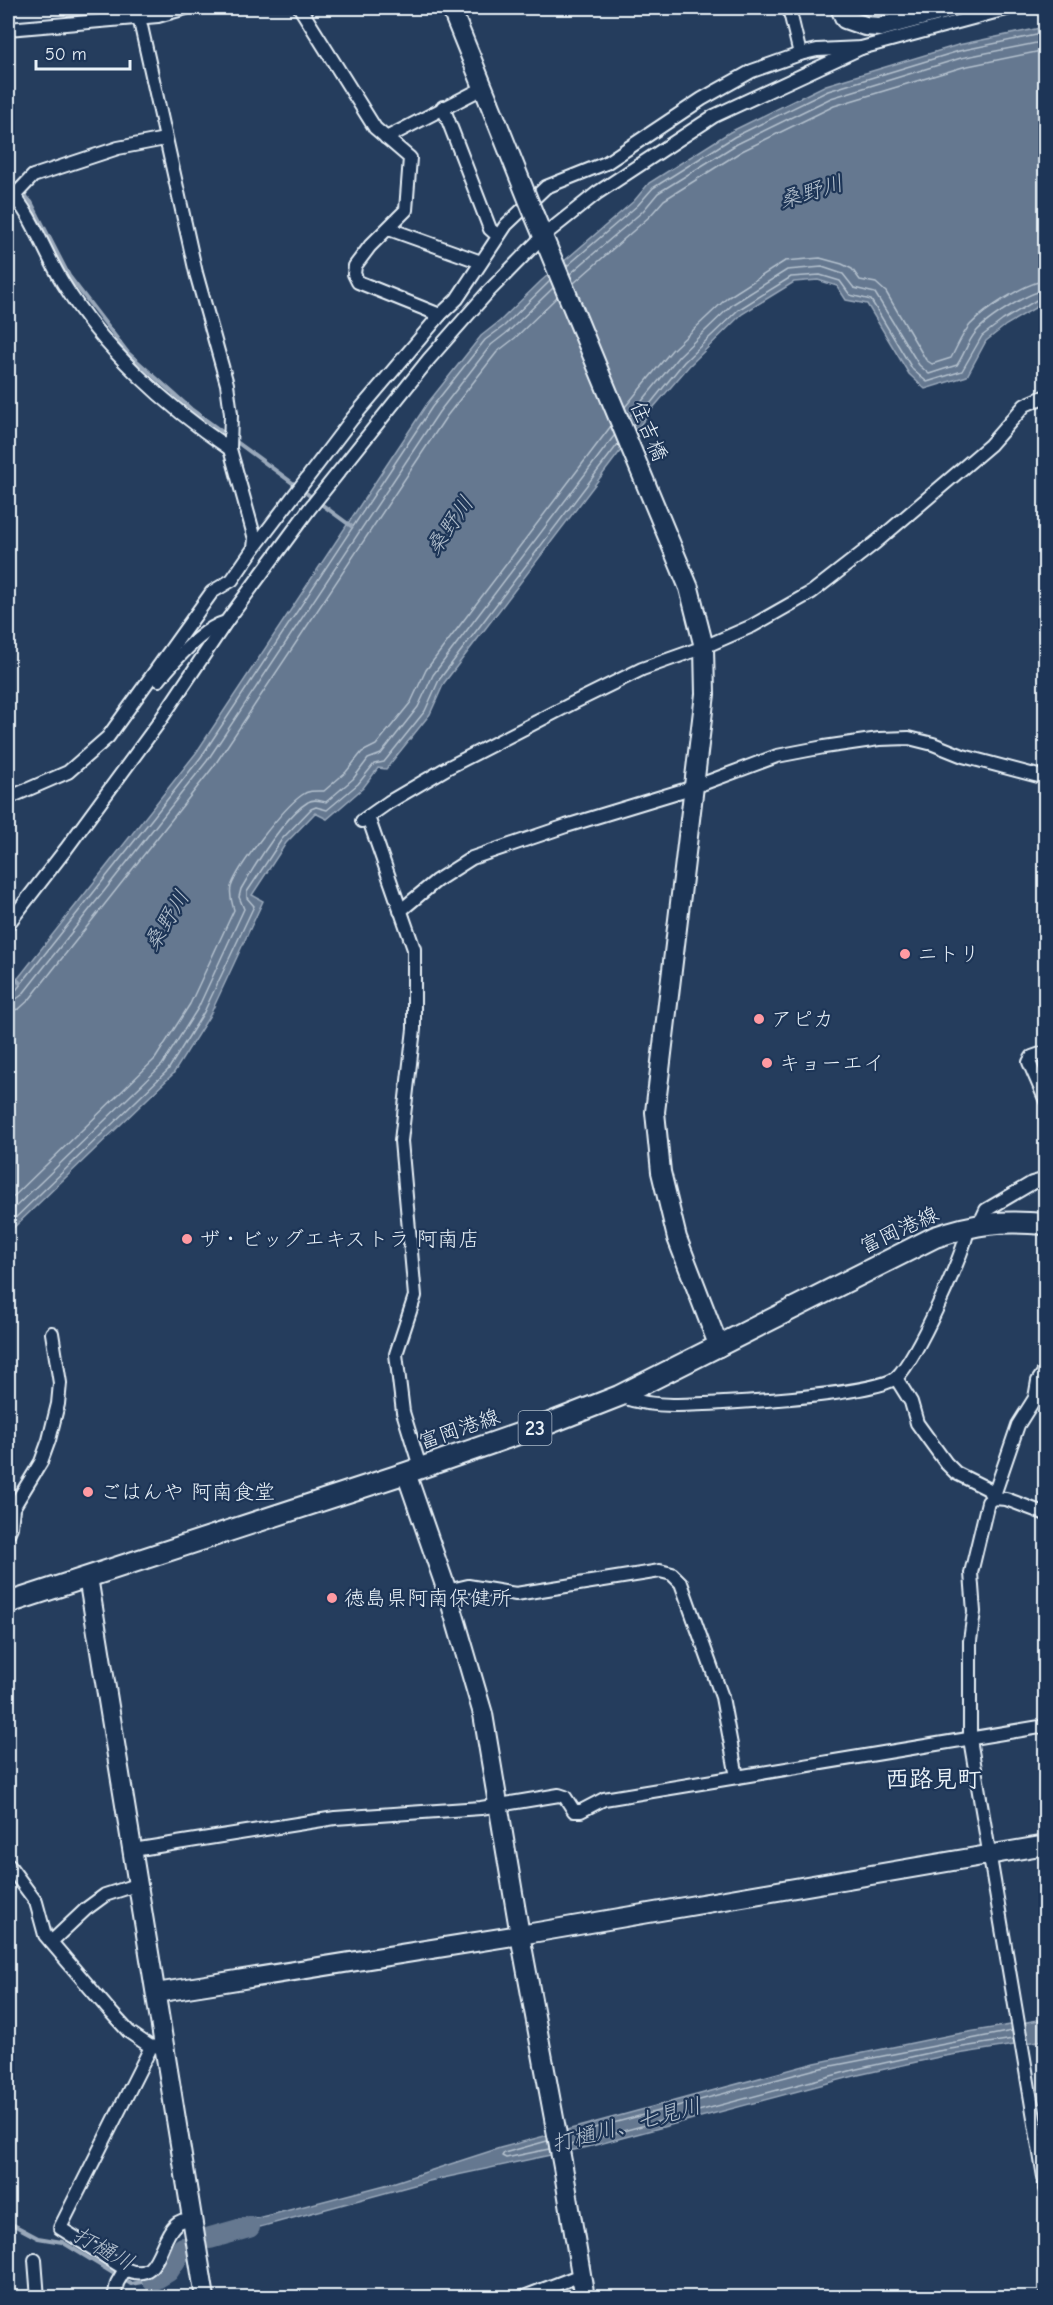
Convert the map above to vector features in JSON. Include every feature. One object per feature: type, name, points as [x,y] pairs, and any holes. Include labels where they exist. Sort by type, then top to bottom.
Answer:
[{"type":"main road","name":"富岡港線","points":[[8,1603],[413,1470],[550,1423],[619,1396],[935,1237],[974,1224],[994,1222],[1046,1224]]},
{"type":"street","points":[[8,29],[138,13],[158,16],[186,8]]},
{"type":"street","points":[[300,8],[375,128],[404,150],[410,158],[406,210],[370,246],[355,266],[354,273],[358,282],[440,315]]},
{"type":"street","name":"住吉橋","points":[[451,8],[545,241],[673,547],[689,588],[703,642],[705,694],[655,1112],[661,1172],[677,1238],[719,1347]]},
{"type":"street","points":[[789,8],[800,54]]},
{"type":"street","points":[[840,8],[845,18],[865,26],[880,27],[950,8]]},
{"type":"street","points":[[8,924],[157,725],[226,621],[310,508],[429,359],[488,292],[597,193],[714,116],[861,48],[1010,8]]},
{"type":"street","points":[[138,13],[196,273],[226,384],[231,414],[230,442],[252,524],[254,548]]},
{"type":"street","points":[[8,798],[68,772],[108,737],[212,592],[232,580],[352,419],[440,315],[457,299],[506,225],[546,187],[606,163],[702,99],[752,71],[817,50],[861,48]]},
{"type":"street","points":[[386,138],[443,106],[486,95]]},
{"type":"street","points":[[443,106],[490,229],[498,236]]},
{"type":"street","points":[[8,209],[16,190],[33,176],[118,148],[165,139]]},
{"type":"street","points":[[16,190],[63,282],[83,313],[110,344],[175,409],[230,442]]},
{"type":"street","points":[[389,229],[481,262]]},
{"type":"street","points":[[585,2298],[483,1713],[413,1470],[403,1412],[396,1354],[415,1296],[401,1141],[414,1029],[414,949],[365,819],[447,768],[575,702],[703,642],[752,626],[812,592],[875,543],[990,445],[1025,405],[1046,396]]},
{"type":"street","points":[[141,692],[154,686],[171,664],[216,624],[226,621]]},
{"type":"street","points":[[400,911],[436,881],[472,858],[566,826],[694,788],[777,756],[868,740],[909,738],[933,744],[963,756],[1046,778]]},
{"type":"street","points":[[1046,1052],[1032,1058],[1029,1062],[1046,1101]]},
{"type":"street","points":[[619,1396],[635,1402],[672,1405],[770,1399],[849,1391],[881,1385],[896,1378],[927,1329],[974,1224],[986,1210],[1032,1183],[1046,1179]]},
{"type":"street","points":[[8,1534],[13,1508],[40,1462],[49,1440],[58,1404],[60,1383],[52,1333]]},
{"type":"street","points":[[1046,1369],[1038,1381],[1035,1398],[1018,1425],[993,1498],[988,1502],[970,1573],[974,1612],[970,1641],[970,1739],[1046,2189]]},
{"type":"street","points":[[896,1378],[911,1402],[917,1423],[946,1463],[956,1473],[988,1489],[993,1498]]},
{"type":"street","points":[[993,1498],[1006,1499],[1046,1514]]},
{"type":"street","points":[[447,1591],[468,1586],[516,1594],[660,1571],[672,1574],[681,1583],[722,1697],[737,1777]]},
{"type":"street","points":[[88,1577],[156,1993],[158,2047],[205,2298]]},
{"type":"street","points":[[133,1850],[334,1818],[500,1805],[559,1796],[565,1797],[574,1811],[581,1811],[604,1799],[1046,1726]]},
{"type":"street","points":[[156,1993],[520,1935],[1046,1845]]},
{"type":"street","points":[[8,1864],[36,1902],[45,1935],[122,2024],[158,2047]]},
{"type":"street","points":[[51,1942],[86,1909],[105,1895],[139,1884]]},
{"type":"street","points":[[158,2047],[60,2228],[122,2275],[144,2272],[151,2267],[173,2227],[181,2221],[192,2219]]},
{"type":"street","points":[[36,2260],[38,2298]]},
{"type":"street","points":[[114,2298],[122,2275]]},
{"type":"street","points":[[521,2298],[581,2275]]},
{"type":"water","name":"桑野川","points":[[1045,27],[1045,302],[1006,325],[986,341],[967,376],[925,389],[909,374],[867,304],[846,300],[837,286],[818,280],[794,282],[742,314],[689,366],[653,408],[444,683],[430,714],[386,769],[378,768],[363,788],[327,819],[315,813],[286,843],[252,895],[263,901],[210,1015],[173,1074],[8,1233],[8,991],[196,753],[427,404],[481,336],[634,201],[649,183],[730,132],[826,85],[958,45]]},
{"type":"water","points":[[1045,2019],[1045,2040],[939,2057],[858,2075],[588,2147],[429,2181],[223,2237],[216,2233],[216,2229],[389,2184],[500,2148],[815,2063],[951,2035]]},
{"type":"waterway","points":[[8,177],[31,202],[69,276],[128,353],[191,409],[228,436]]},
{"type":"waterway","points":[[234,440],[351,526]]},
{"type":"waterway","points":[[8,971],[20,983]]},
{"type":"waterway","name":"打樋川","points":[[8,2222],[38,2238],[62,2242],[131,2284],[153,2280]]},
{"type":"waterway","name":"打樋川、七見川","points":[[210,2238],[249,2227]]},
{"type":"waterway","name":"打樋川、七見川","points":[[153,2280],[168,2271],[183,2248]]},
{"type":"place","name":"ニトリ","points":[[905,954]]},
{"type":"place","name":"アピカ","points":[[759,1019]]},
{"type":"place","name":"キョーエイ","points":[[767,1063]]},
{"type":"place","name":"ザ・ビッグエキストラ 阿南店","points":[[187,1239]]},
{"type":"place","name":"ごはんや 阿南食堂","points":[[88,1492]]},
{"type":"place","name":"徳島県阿南保健所","points":[[332,1598]]},
{"type":"district","name":"西路見町","points":[[933,1779]]}]
